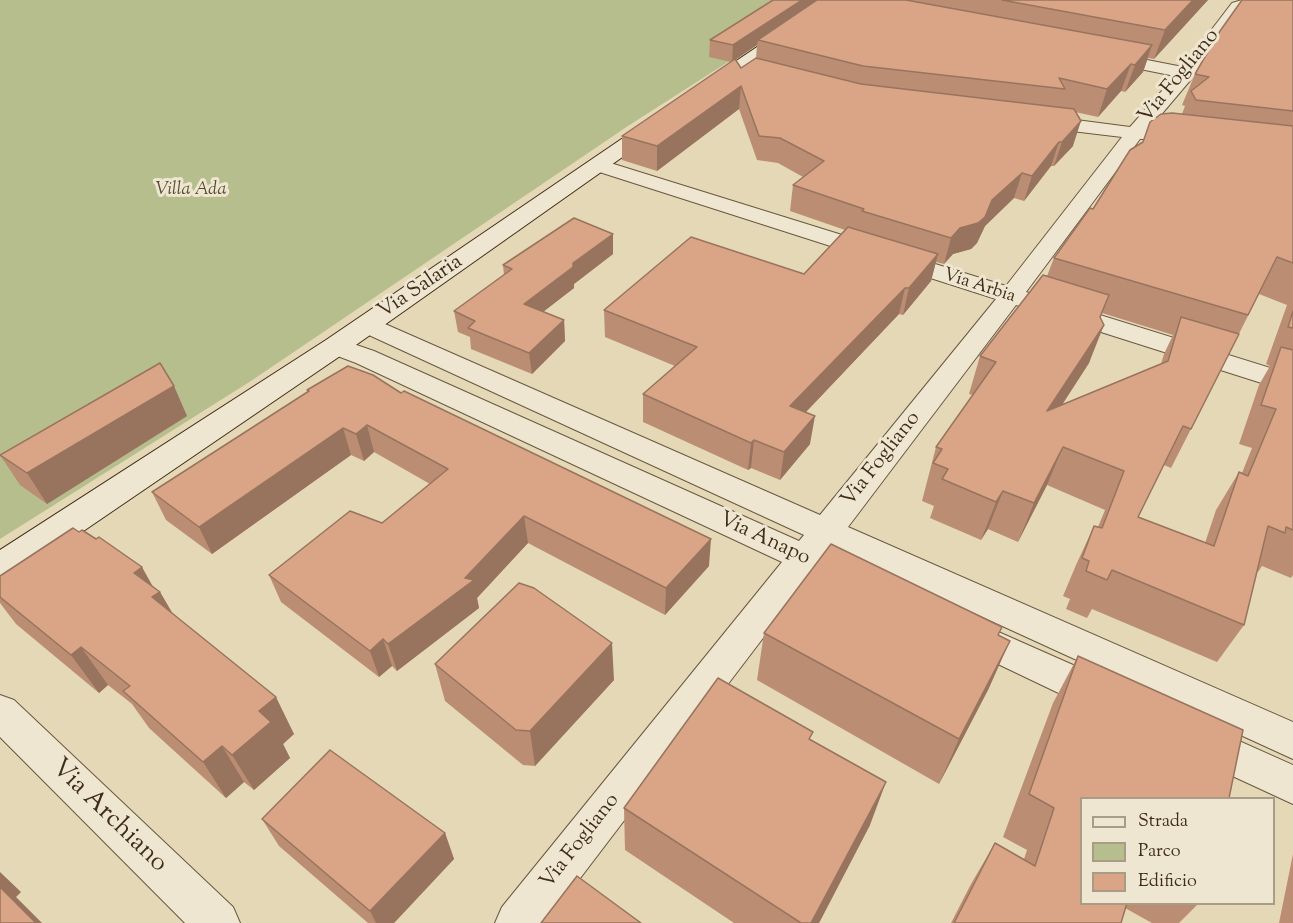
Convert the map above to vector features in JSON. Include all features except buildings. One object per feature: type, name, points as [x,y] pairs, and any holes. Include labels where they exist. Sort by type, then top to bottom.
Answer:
[{"type":"main road","points":[[690,101],[839,4]]},
{"type":"main road","name":"Via Salaria","points":[[0,569],[336,346],[672,114]]},
{"type":"street","name":"Via Fogliano","points":[[518,923],[1010,297],[1135,133],[1187,73],[1237,6],[1255,3]]},
{"type":"street","points":[[1087,53],[1187,73]]},
{"type":"street","points":[[737,69],[763,76]]},
{"type":"street","points":[[1020,119],[1168,138]]},
{"type":"street","name":"Via Arbia","points":[[597,165],[1010,297],[1293,384]]},
{"type":"street","name":"Via Anapo","points":[[367,325],[1293,741]]},
{"type":"street","name":"Via Anapo","points":[[336,346],[365,357],[854,581]]},
{"type":"street","points":[[541,438],[568,415]]},
{"type":"street","points":[[938,620],[1122,705],[1128,666]]},
{"type":"street","name":"Via Archiano","points":[[0,711],[217,923]]},
{"type":"street","points":[[1169,727],[1293,785]]},
{"type":"green space","name":"Villa Ada","points":[[0,0],[825,0],[628,126],[251,381],[0,539]]}]
